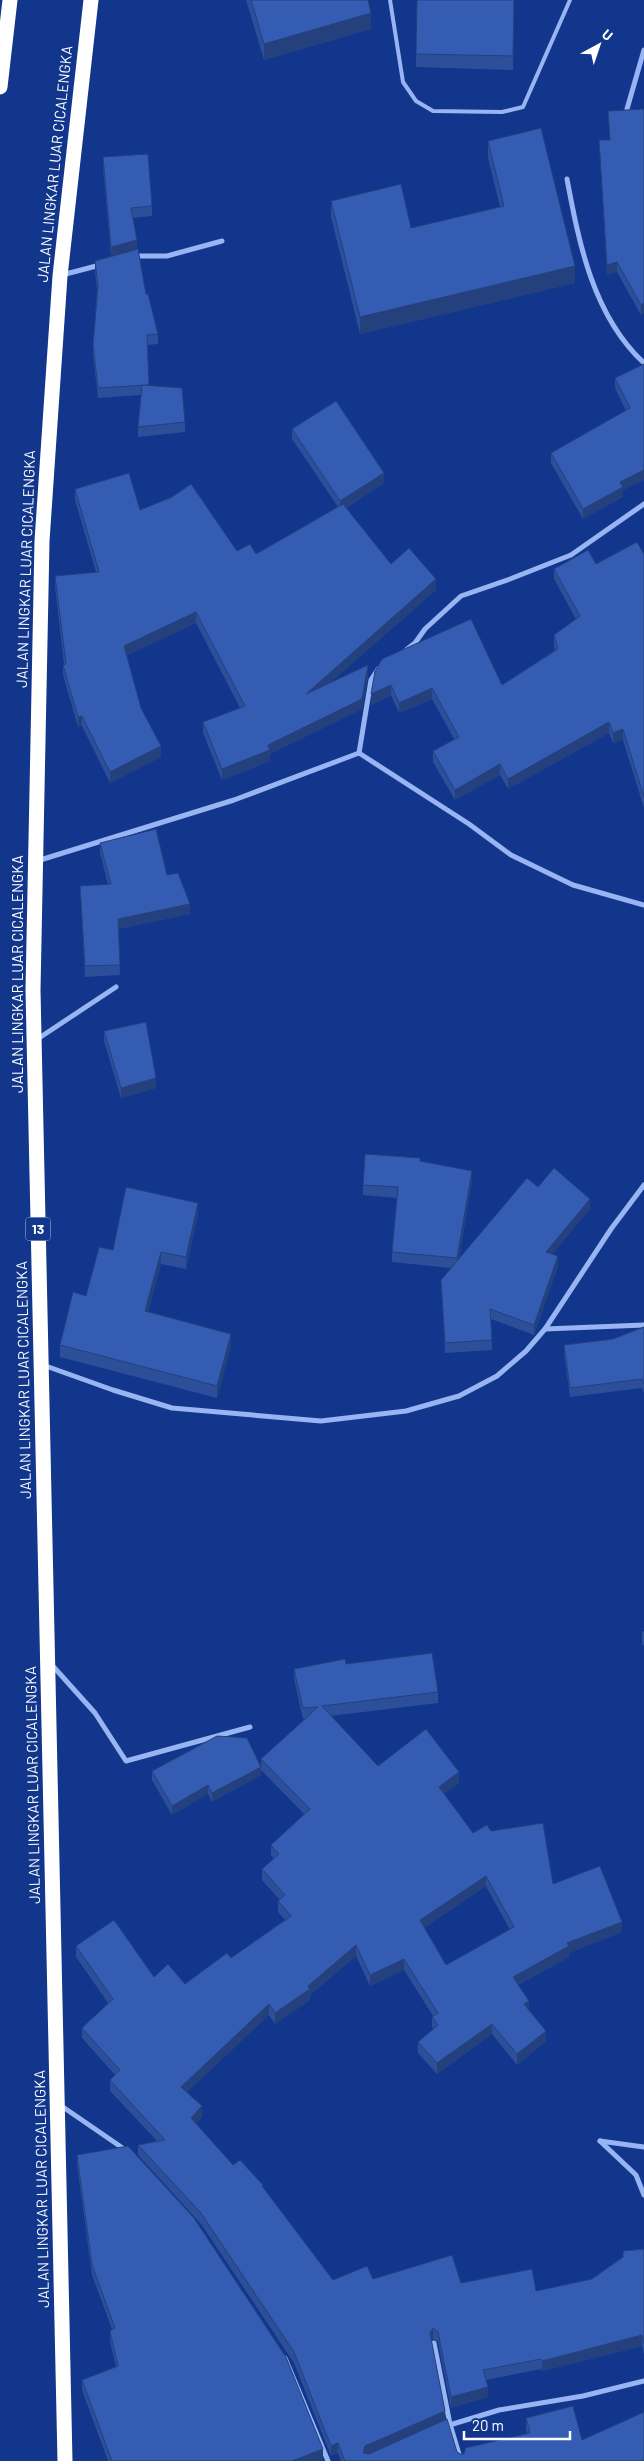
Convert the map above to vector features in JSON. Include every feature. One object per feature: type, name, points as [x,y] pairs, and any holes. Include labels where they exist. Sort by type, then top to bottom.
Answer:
[{"type":"highway","points":[[0,87],[10,0]]},
{"type":"highway","name":"JALAN LINGKAR LUAR CICALENGKA","points":[[65,2461],[34,1041],[35,862],[42,541],[60,276],[91,0]]},
{"type":"street","points":[[627,109],[644,50]]},
{"type":"street","points":[[567,178],[590,276],[607,315],[631,351],[644,362]]},
{"type":"street","points":[[128,258],[137,256],[167,256],[222,240]]},
{"type":"street","points":[[60,276],[103,264]]},
{"type":"street","points":[[398,653],[415,643],[424,629],[461,596],[571,555],[644,504]]},
{"type":"street","points":[[359,753],[371,680],[383,660]]},
{"type":"street","points":[[35,862],[234,800],[359,753]]},
{"type":"street","points":[[359,753],[470,824],[511,855],[573,885],[644,905]]},
{"type":"street","points":[[34,1041],[116,987]]},
{"type":"street","points":[[41,1364],[112,1390],[172,1408],[321,1421],[406,1411],[459,1396],[497,1376],[526,1351],[545,1329],[611,1229],[644,1185]]},
{"type":"street","points":[[545,1329],[644,1325]]},
{"type":"street","points":[[48,1660],[95,1713],[126,1761],[250,1727]]},
{"type":"street","points":[[57,2103],[130,2154]]},
{"type":"street","points":[[644,2147],[600,2141],[636,2175],[644,2195]]},
{"type":"street","points":[[434,2343],[450,2424],[461,2461]]},
{"type":"street","points":[[280,2350],[290,2365],[328,2461]]},
{"type":"street","points":[[434,2431],[450,2424],[499,2410],[583,2396],[644,2381]]},
{"type":"lane","points":[[390,0],[403,82],[416,101],[433,111],[502,112],[522,107],[570,0]]},
{"type":"building","points":[[251,0],[368,0],[371,13],[264,44]]},
{"type":"building","points":[[417,0],[514,0],[513,56],[416,54]]},
{"type":"building","points":[[644,109],[644,303],[641,305],[617,262],[607,265],[599,140],[610,140],[608,111]]},
{"type":"building","points":[[541,128],[575,266],[360,317],[331,201],[401,184],[411,228],[504,206],[488,141]]},
{"type":"building","points":[[148,154],[152,206],[131,208],[137,240],[111,247],[103,157]]},
{"type":"building","points":[[138,249],[146,294],[148,294],[158,334],[147,335],[149,385],[98,388],[93,345],[98,285],[95,261]]},
{"type":"building","points":[[644,364],[644,470],[620,482],[623,487],[583,509],[551,453],[630,408],[615,378]]},
{"type":"building","points":[[142,385],[182,388],[185,422],[138,427]]},
{"type":"building","points":[[336,401],[384,473],[340,501],[292,429]]},
{"type":"building","points":[[129,473],[140,510],[172,497],[191,484],[237,551],[250,544],[256,554],[343,504],[391,564],[409,548],[436,579],[306,694],[368,665],[362,699],[268,745],[270,750],[222,769],[203,722],[245,706],[196,612],[124,646],[141,708],[161,746],[110,772],[82,716],[78,717],[63,665],[66,664],[55,576],[99,572],[75,489]]},
{"type":"building","points":[[637,542],[644,554],[644,797],[623,729],[613,733],[609,722],[508,779],[500,764],[455,790],[433,751],[459,737],[432,688],[399,703],[391,685],[371,694],[375,671],[382,659],[471,619],[502,685],[558,649],[554,635],[580,616],[554,569],[588,550],[596,564]]},
{"type":"building","points":[[156,829],[167,875],[178,873],[190,904],[118,919],[120,965],[85,966],[80,886],[111,884],[100,843]]},
{"type":"building","points":[[146,1022],[156,1078],[121,1088],[104,1031]]},
{"type":"building","points":[[365,1154],[420,1158],[420,1161],[472,1171],[457,1258],[392,1252],[398,1187],[363,1185]]},
{"type":"building","points":[[554,1168],[590,1199],[546,1252],[558,1256],[534,1325],[490,1309],[492,1340],[445,1343],[441,1280],[527,1178],[538,1187]]},
{"type":"building","points":[[126,1187],[198,1203],[186,1257],[161,1252],[145,1311],[231,1334],[217,1386],[60,1345],[73,1292],[86,1296],[99,1247],[113,1250]]},
{"type":"building","points":[[644,1327],[644,1384],[642,1379],[570,1388],[564,1345],[613,1339]]},
{"type":"building","points":[[432,1653],[438,1692],[322,1706],[378,1766],[426,1729],[459,1772],[439,1787],[473,1833],[487,1825],[491,1831],[543,1823],[553,1884],[600,1866],[622,1922],[567,1943],[569,1946],[513,1977],[529,2001],[524,2004],[546,2031],[517,2054],[492,2024],[437,2063],[418,2042],[438,2025],[432,2017],[438,2013],[404,1959],[370,1975],[356,1945],[308,1986],[310,1989],[275,2013],[269,2004],[181,2087],[202,2106],[191,2118],[233,2165],[240,2160],[263,2185],[333,2280],[367,2266],[373,2279],[452,2255],[461,2283],[532,2269],[536,2291],[592,2279],[623,2257],[623,2251],[644,2249],[644,2344],[642,2335],[542,2361],[541,2359],[483,2370],[488,2387],[451,2397],[438,2332],[433,2328],[430,2333],[445,2411],[365,2446],[363,2453],[369,2454],[447,2419],[457,2452],[462,2455],[465,2452],[465,2448],[530,2433],[526,2418],[573,2406],[582,2440],[644,2412],[644,2461],[345,2461],[338,2443],[331,2446],[294,2352],[201,2213],[138,2145],[165,2140],[110,2080],[120,2070],[82,2028],[113,1999],[76,1946],[114,1920],[154,1977],[168,1964],[185,1984],[227,1953],[231,1958],[291,1916],[278,1901],[285,1895],[262,1869],[279,1854],[271,1845],[310,1809],[261,1759],[318,1707],[303,1708],[294,1669],[345,1659],[346,1664]],"holes":[[[486,1876],[514,1927],[446,1965],[420,1920]]]},
{"type":"building","points":[[217,1736],[247,1738],[261,1767],[212,1793],[208,1785],[172,1806],[152,1771]]},
{"type":"building","points":[[128,2146],[194,2218],[286,2357],[323,2449],[292,2461],[112,2461],[82,2380],[118,2366],[110,2331],[115,2328],[92,2265],[77,2155]]}]
